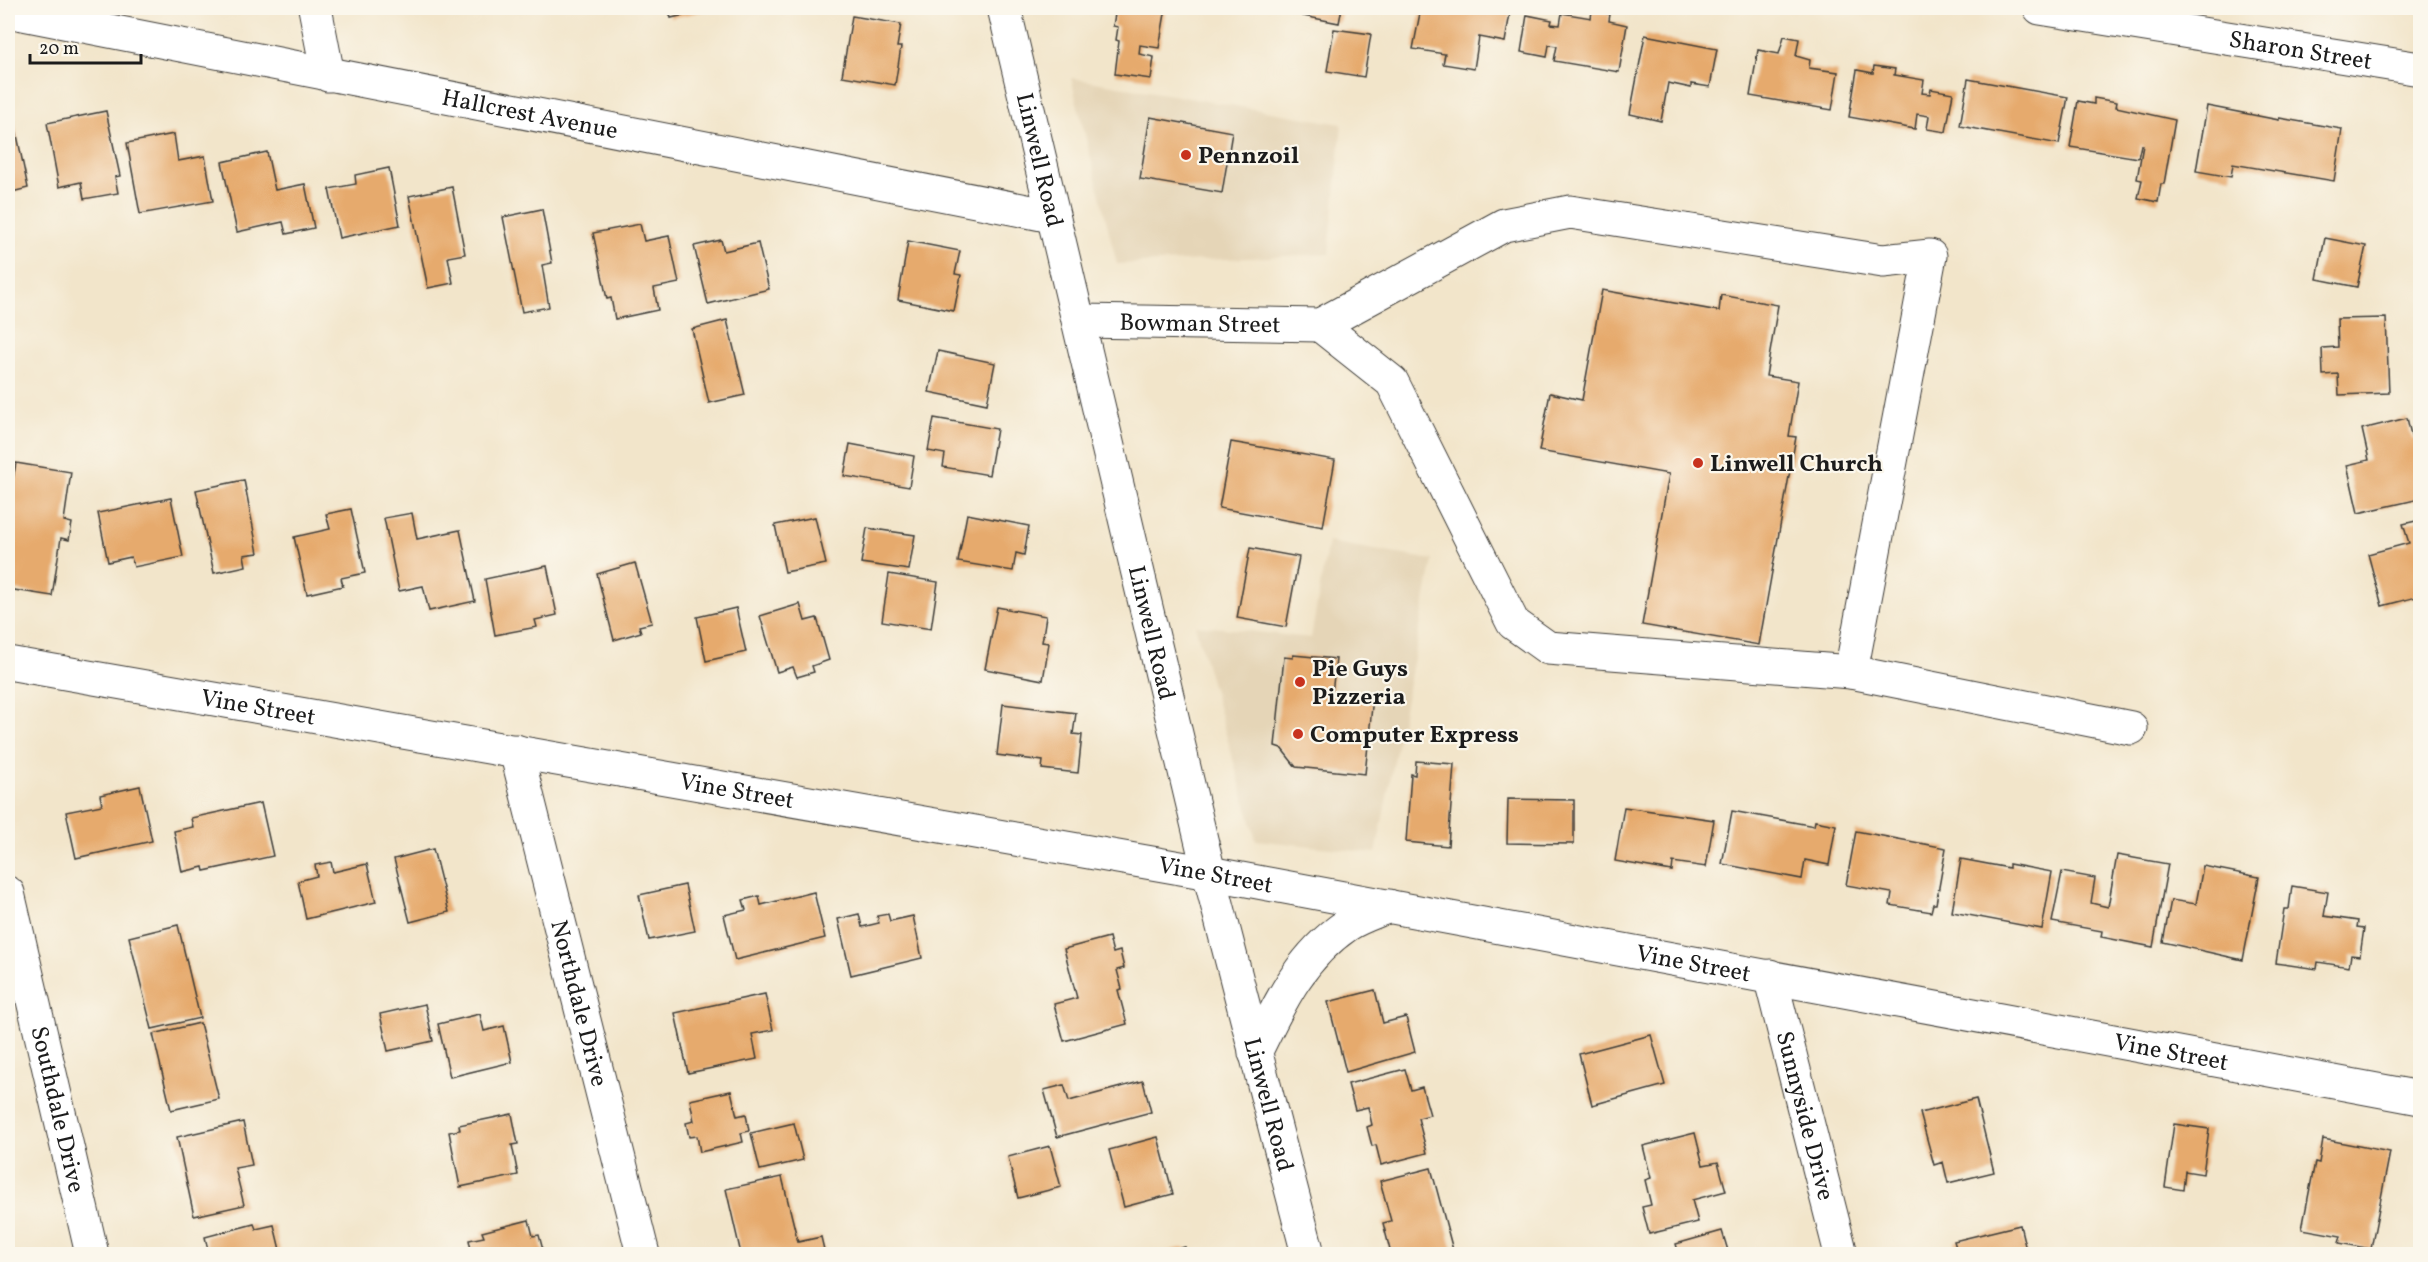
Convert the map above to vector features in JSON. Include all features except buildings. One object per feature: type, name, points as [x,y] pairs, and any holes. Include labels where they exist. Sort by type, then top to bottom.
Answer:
[{"type":"street","points":[[315,8],[328,75]]},
{"type":"street","name":"Linwell Road","points":[[1004,8],[1209,873],[1308,1254]]},
{"type":"street","name":"Sharon Street","points":[[2040,8],[2421,69]]},
{"type":"street","name":"Hallcrest Avenue","points":[[8,11],[1052,216]]},
{"type":"street","points":[[1851,672],[1930,256],[1883,261],[1570,212],[1504,225],[1320,325],[1392,382],[1514,623],[1548,648],[1851,672],[2130,728]]},
{"type":"street","name":"Bowman Street","points":[[1080,321],[1320,325]]},
{"type":"street","name":"Vine Street","points":[[8,663],[1209,873],[2421,1098]]},
{"type":"street","name":"Northdale Drive","points":[[516,751],[643,1254]]},
{"type":"street","name":"Southdale Drive","points":[[8,893],[92,1254]]},
{"type":"street","points":[[1255,1053],[1289,985],[1324,942],[1349,924],[1389,906]]},
{"type":"street","name":"Sunnyside Drive","points":[[1770,976],[1841,1254]]},
{"type":"shaded area","points":[[1071,78],[1342,124],[1329,254],[1117,264]]},
{"type":"shaded area","points":[[1328,542],[1433,560],[1376,853],[1256,840],[1195,625],[1311,638]]},
{"type":"place","name":"Pennzoil","points":[[1186,155]]},
{"type":"place","name":"Linwell Church","points":[[1698,463]]},
{"type":"place","name":"Pie Guys Pizzeria","points":[[1300,682]]},
{"type":"place","name":"Computer Express","points":[[1298,734]]}]
